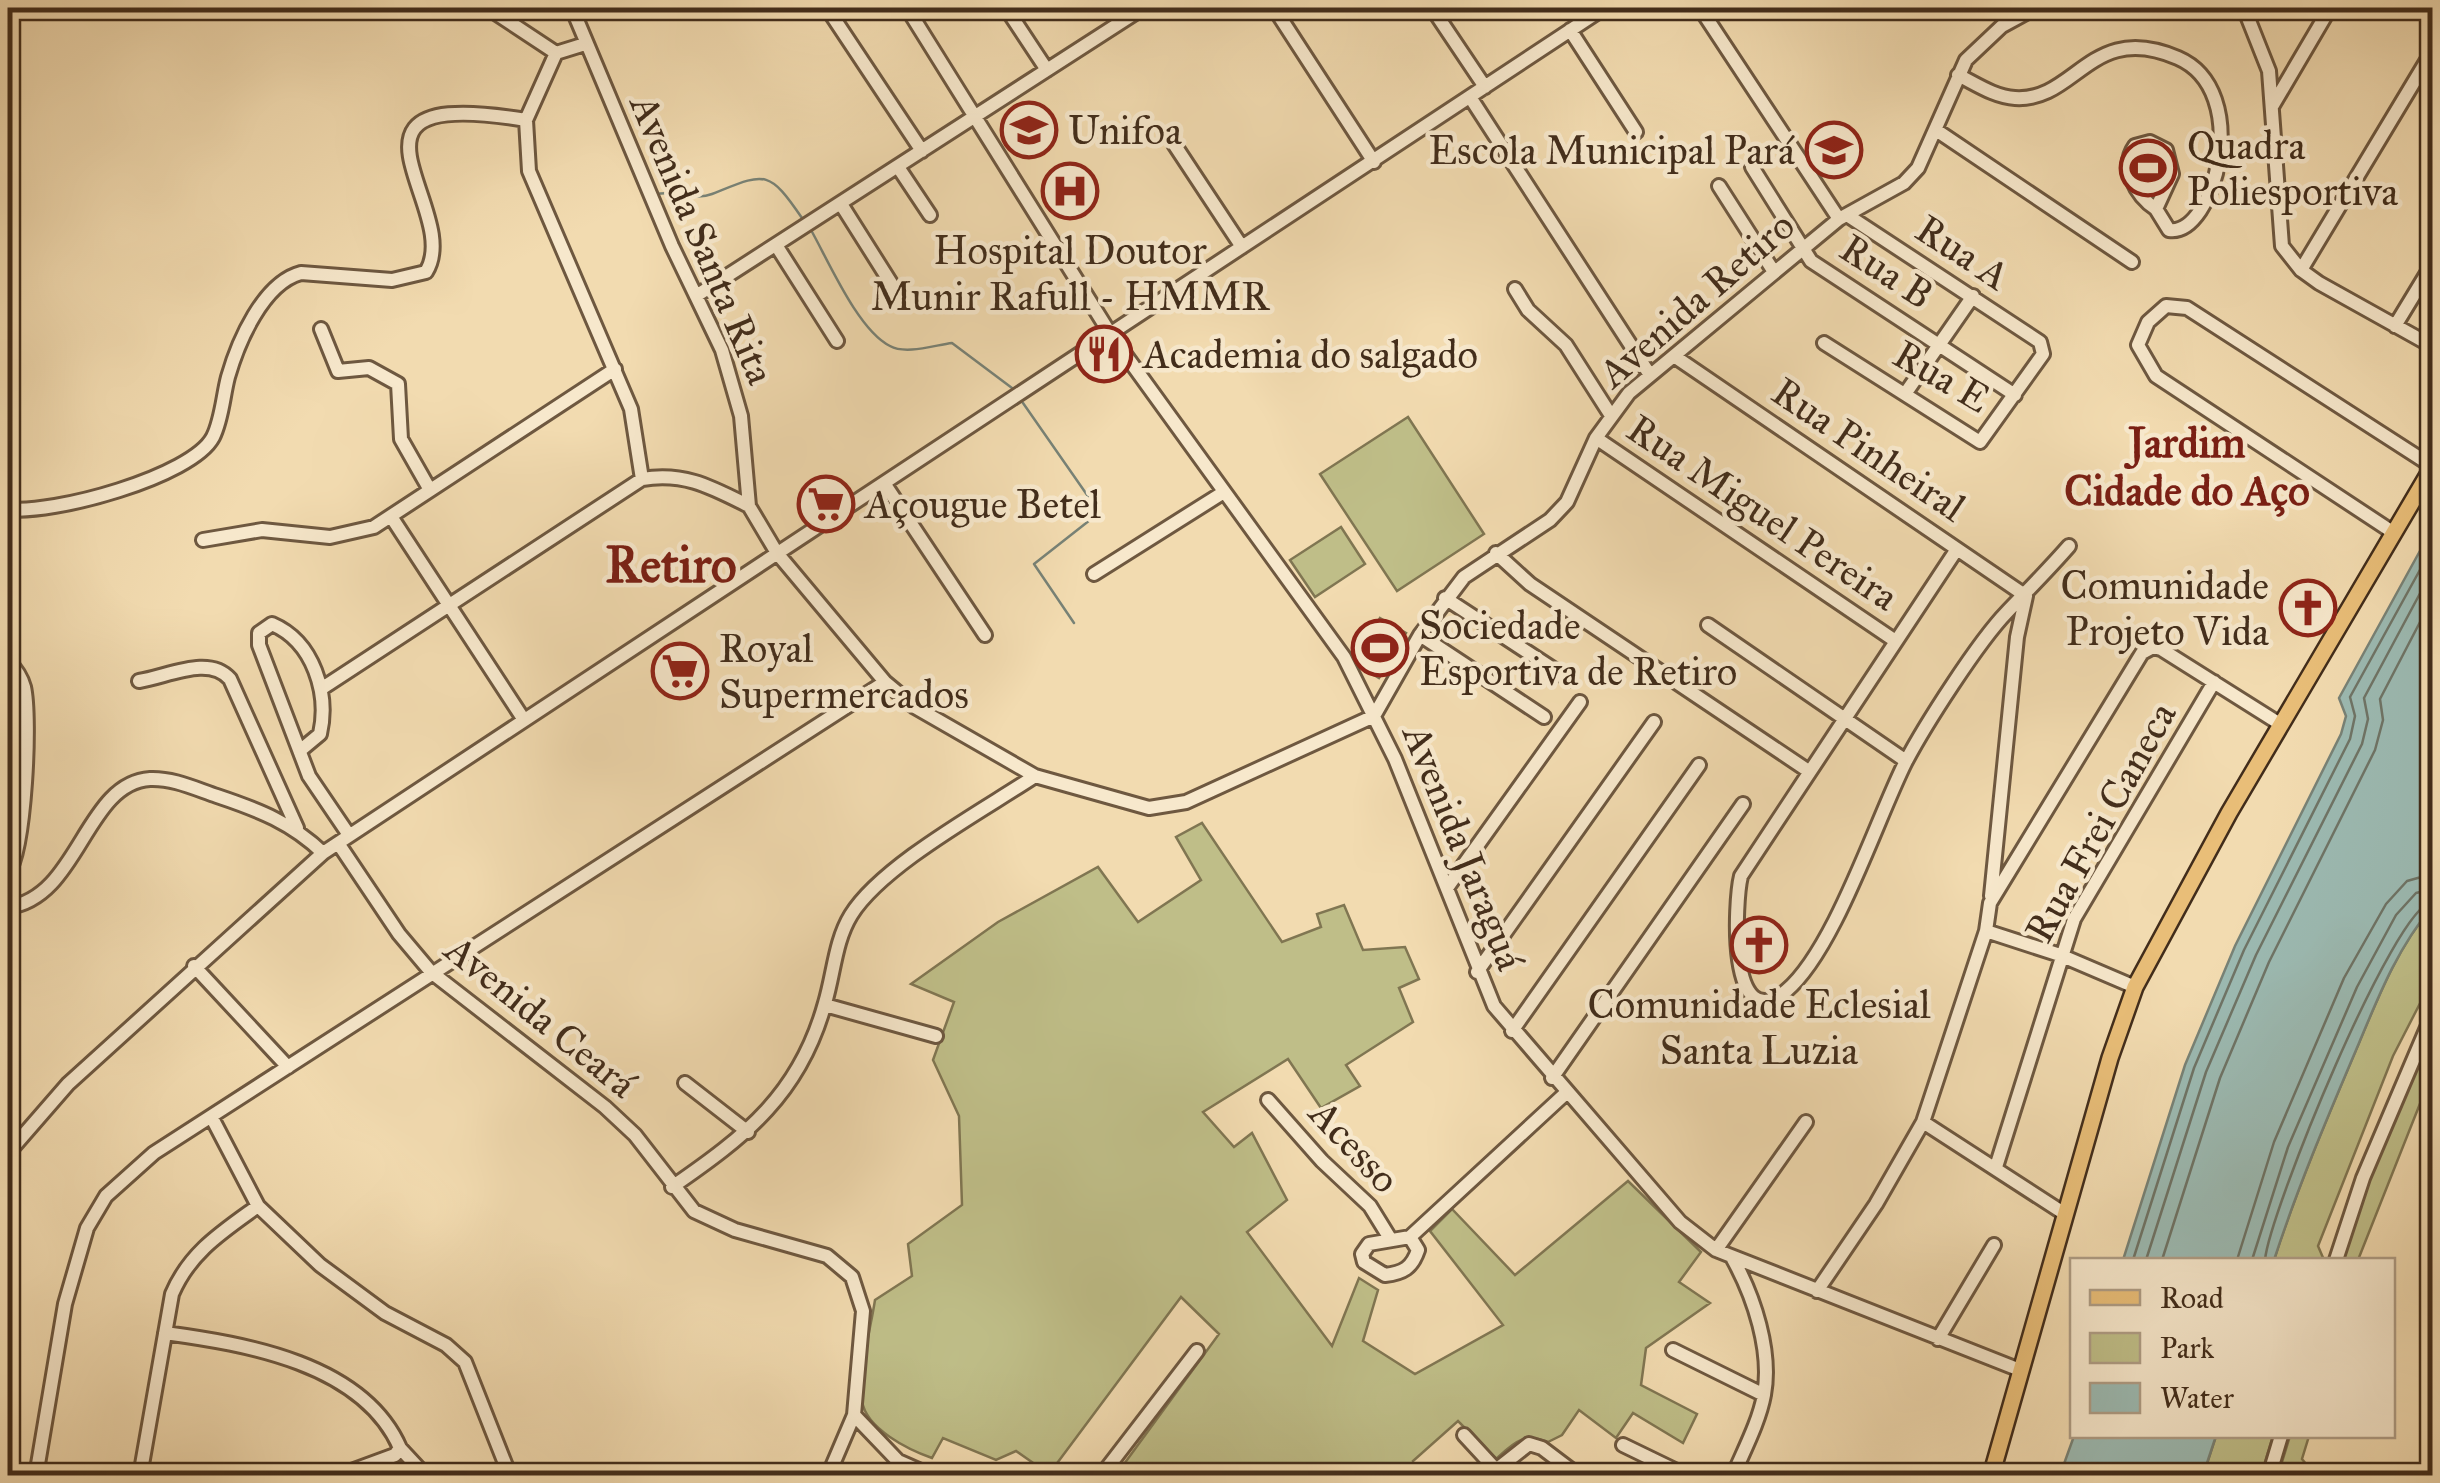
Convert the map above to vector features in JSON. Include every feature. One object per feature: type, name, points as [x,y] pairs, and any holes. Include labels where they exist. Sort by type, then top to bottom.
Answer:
[{"type":"main road","points":[[1990,1476],[2135,987],[2280,724],[2432,467]]},
{"type":"street","points":[[488,8],[556,53]]},
{"type":"street","name":"Avenida Santa Rita","points":[[572,8],[722,350],[741,416],[749,506],[777,553]]},
{"type":"street","points":[[827,8],[922,151]]},
{"type":"street","name":"Avenida Jaraguá","points":[[906,8],[1110,335],[1344,658],[1374,716],[1478,972],[1512,1031],[1680,1222],[1716,1250],[2020,1370]]},
{"type":"street","points":[[1006,8],[1047,70]]},
{"type":"street","points":[[1274,8],[1374,162]]},
{"type":"street","points":[[1432,8],[1485,87]]},
{"type":"street","points":[[1700,8],[1843,217]]},
{"type":"street","name":"Avenida Retiro","points":[[1374,716],[1420,636],[1464,577],[1559,512],[1610,414],[1650,375],[1800,250],[1843,217],[1904,183],[1918,168],[1958,76],[1982,42],[2035,8]]},
{"type":"street","points":[[2244,8],[2269,71],[2282,246],[2300,270],[2432,346]]},
{"type":"street","points":[[2273,105],[2330,8]]},
{"type":"street","points":[[8,1153],[68,1084],[323,853],[1374,162],[1598,9]]},
{"type":"street","points":[[696,296],[1134,10]]},
{"type":"street","points":[[1570,30],[1636,132]]},
{"type":"street","points":[[585,44],[556,53],[526,120],[525,149],[535,191],[631,410],[642,479]]},
{"type":"street","points":[[1958,76],[2005,97],[2026,98],[2116,50],[2159,52],[2187,63],[2206,78],[2217,97],[2219,152],[2200,215],[2189,228],[2169,230],[2156,209],[2141,196],[2130,173],[2130,151],[2143,142],[2162,146],[2171,161],[2170,184],[2156,209]]},
{"type":"street","points":[[2300,270],[2432,52]]},
{"type":"street","points":[[1470,97],[1650,375]]},
{"type":"street","points":[[8,509],[37,510],[109,492],[194,458],[213,436],[244,335],[286,278],[300,273],[409,280],[426,272],[434,241],[408,156],[417,130],[439,114],[459,112],[526,120]]},
{"type":"street","points":[[1936,130],[2132,262]]},
{"type":"street","points":[[1174,144],[1242,248]]},
{"type":"street","points":[[898,167],[930,215]]},
{"type":"street","points":[[1752,167],[1800,250]]},
{"type":"street","points":[[1719,186],[1774,272]]},
{"type":"street","points":[[841,204],[901,299]]},
{"type":"street","name":"Rua A","points":[[1843,217],[1972,296],[2042,346]]},
{"type":"street","points":[[776,245],[837,342]]},
{"type":"street","name":"Rua B","points":[[1800,250],[2016,395]]},
{"type":"street","points":[[2395,326],[2432,264]]},
{"type":"street","points":[[1515,290],[1528,310],[1566,345],[1610,414]]},
{"type":"street","points":[[1940,344],[1972,296]]},
{"type":"street","points":[[2394,533],[2156,376],[2138,345],[2153,315],[2166,306],[2187,308],[2432,467]]},
{"type":"street","points":[[322,330],[334,365],[344,372],[368,368],[398,384],[402,439],[430,490]]},
{"type":"street","name":"Rua E","points":[[1824,343],[1980,442],[2016,395],[2042,354],[2042,346]]},
{"type":"street","name":"Rua B","points":[[1906,394],[1940,344]]},
{"type":"street","name":"Rua Pinheiral","points":[[1674,356],[2026,596]]},
{"type":"street","points":[[203,540],[262,530],[330,537],[354,534],[392,518],[615,369]]},
{"type":"street","name":"Rua Miguel Pereira","points":[[1596,438],[1894,640]]},
{"type":"street","points":[[302,749],[320,734],[324,687],[642,479],[669,475],[694,478],[749,506]]},
{"type":"street","points":[[884,483],[985,635]]},
{"type":"street","points":[[1094,574],[1224,492]]},
{"type":"street","points":[[392,518],[451,602],[524,720]]},
{"type":"street","points":[[1958,548],[1751,856],[1735,900],[1744,983],[1762,998],[1783,994],[1812,955],[1847,893],[1906,761],[1992,631],[2070,546]]},
{"type":"street","points":[[777,553],[885,682],[976,746],[1034,776],[1132,806],[1165,806],[1248,776],[1374,716]]},
{"type":"street","points":[[1496,553],[1530,584],[1808,770]]},
{"type":"street","points":[[1817,1291],[1924,1122],[1986,931],[2017,637],[2026,596]]},
{"type":"street","points":[[1445,598],[1570,680]]},
{"type":"street","name":"Avenida Ceará","points":[[324,687],[296,642],[279,627],[272,624],[258,633],[258,645],[302,749],[309,776],[399,934],[431,972],[605,1107],[635,1136],[694,1212],[712,1222],[827,1256],[852,1277],[864,1311],[854,1415],[828,1476]]},
{"type":"street","points":[[1708,624],[1906,761]]},
{"type":"street","points":[[1420,636],[1544,717]]},
{"type":"street","points":[[1990,903],[2142,653],[2154,647],[2161,649],[2280,724]]},
{"type":"street","points":[[8,661],[25,691],[22,830],[8,873]]},
{"type":"street","points":[[139,682],[206,666],[221,669],[230,679],[297,828],[323,853]]},
{"type":"street","points":[[36,1476],[65,1304],[87,1228],[106,1196],[154,1153],[885,682]]},
{"type":"street","name":"Rua Frei Caneca","points":[[1996,1167],[2074,919],[2214,682]]},
{"type":"street","points":[[1447,888],[1580,702]]},
{"type":"street","points":[[1478,972],[1654,722]]},
{"type":"street","points":[[1512,1031],[1699,764]]},
{"type":"street","points":[[672,1187],[748,1132],[789,1084],[825,1006],[839,941],[860,903],[909,861],[1034,776]]},
{"type":"street","points":[[8,907],[50,886],[108,804],[122,789],[139,781],[171,781],[297,828]]},
{"type":"street","points":[[1552,1078],[1743,804]]},
{"type":"street","points":[[1986,931],[2060,955],[2135,987]]},
{"type":"street","points":[[194,966],[288,1067]]},
{"type":"street","points":[[825,1006],[936,1036]]},
{"type":"street","points":[[2337,1258],[2394,1099],[2432,1016]]},
{"type":"street","points":[[685,1083],[748,1132]]},
{"type":"street","points":[[1410,1237],[1418,1250],[1409,1267],[1385,1276],[1368,1268],[1362,1254],[1369,1244],[1410,1237],[1566,1094]]},
{"type":"street","name":"Acesso","points":[[1268,1100],[1322,1161],[1370,1206],[1392,1240]]},
{"type":"street","points":[[212,1118],[258,1206],[320,1265],[385,1313],[446,1344],[464,1362],[510,1476]]},
{"type":"street","points":[[1716,1250],[1806,1122]]},
{"type":"street","points":[[1924,1122],[2065,1214]]},
{"type":"street","points":[[140,1476],[172,1294],[190,1259],[258,1206]]},
{"type":"street","points":[[1938,1340],[1994,1245]]},
{"type":"street","points":[[1733,1259],[1755,1307],[1764,1395],[1734,1476]]},
{"type":"street","points":[[165,1333],[249,1345],[320,1371],[375,1414],[397,1451],[426,1476]]},
{"type":"street","points":[[1673,1350],[1764,1395]]},
{"type":"street","points":[[1101,1476],[1197,1351]]},
{"type":"street","points":[[854,1415],[898,1460],[932,1476]]},
{"type":"street","points":[[1464,1435],[1499,1473],[1529,1444],[1542,1448],[1579,1476]]},
{"type":"street","points":[[2269,1476],[2280,1438]]},
{"type":"street","points":[[1623,1445],[1687,1476]]},
{"type":"street","points":[[338,1476],[397,1451]]},
{"type":"green space","name":"Quadra Poliesportiva","points":[[2154,148],[2163,184],[2142,188],[2135,152]]},
{"type":"green space","points":[[1408,417],[1484,534],[1397,591],[1320,474]]},
{"type":"green space","points":[[1341,527],[1365,564],[1315,597],[1290,560]]},
{"type":"green space","name":"Sociedade Esportiva de Retiro","points":[[1380,618],[1406,633],[1379,678],[1354,663]]},
{"type":"green space","points":[[1202,823],[1282,942],[1321,927],[1317,914],[1344,905],[1363,950],[1405,947],[1419,979],[1399,988],[1413,1022],[1346,1065],[1360,1086],[1321,1108],[1288,1059],[1203,1112],[1234,1147],[1252,1133],[1287,1200],[1247,1232],[1332,1346],[1359,1278],[1378,1290],[1363,1341],[1415,1374],[1503,1325],[1430,1231],[1452,1209],[1515,1275],[1628,1181],[1701,1252],[1679,1282],[1710,1303],[1646,1348],[1641,1385],[1697,1414],[1683,1443],[1633,1413],[1616,1438],[1579,1410],[1562,1435],[1548,1442],[1532,1438],[1519,1441],[1496,1459],[1458,1421],[1413,1461],[1421,1475],[1116,1475],[1219,1334],[1181,1297],[1049,1474],[1016,1451],[996,1460],[943,1438],[932,1458],[901,1444],[871,1421],[861,1390],[875,1300],[912,1276],[908,1244],[962,1205],[959,1116],[933,1060],[954,1002],[911,984],[998,922],[1098,867],[1138,922],[1201,880],[1176,837]]},
{"type":"green space","points":[[2432,907],[2432,980],[2393,1056],[2318,1246],[2323,1258],[2275,1258],[2314,1151],[2382,989],[2409,938]]},
{"type":"green space","points":[[2432,1027],[2432,1091],[2425,1091],[2359,1258],[2344,1258],[2369,1176]]},
{"type":"green space","points":[[2215,1438],[2272,1438],[2261,1475],[2203,1476]]},
{"type":"green space","points":[[2289,1438],[2308,1438],[2302,1459],[2315,1475],[2278,1475]]},
{"type":"water","points":[[2432,529],[2432,907],[2409,938],[2382,989],[2314,1151],[2275,1258],[2124,1258],[2185,1065],[2235,946],[2341,734],[2346,716],[2339,698]]},
{"type":"water","points":[[2073,1438],[2215,1438],[2203,1475],[2060,1475]]},
{"type":"waterway","points":[[657,194],[705,196],[764,179],[781,190],[802,218]]},
{"type":"waterway","points":[[811,230],[845,294],[878,338],[904,350],[952,343],[1012,388]]},
{"type":"waterway","points":[[1023,403],[1092,502],[1090,520],[1034,564],[1074,623]]},
{"type":"place","name":"Unifoa","points":[[1029,130]]},
{"type":"place","name":"Escola Municipal Pará","points":[[1834,150]]},
{"type":"place","name":"Quadra Poliesportiva","points":[[2148,168]]},
{"type":"place","name":"Hospital Doutor Munir Rafull - HMMR","points":[[1070,191]]},
{"type":"place","name":"Academia do salgado","points":[[1104,354]]},
{"type":"place","name":"Açougue Betel","points":[[826,504]]},
{"type":"place","name":"Comunidade Projeto Vida","points":[[2308,608]]},
{"type":"place","name":"Sociedade Esportiva de Retiro","points":[[1380,648]]},
{"type":"place","name":"Royal Supermercados","points":[[680,671]]},
{"type":"place","name":"Comunidade Eclesial Santa Luzia","points":[[1759,945]]},
{"type":"district","name":"Jardim Cidade do Aço","points":[[2187,466]]},
{"type":"district","name":"Retiro","points":[[671,564]]}]
